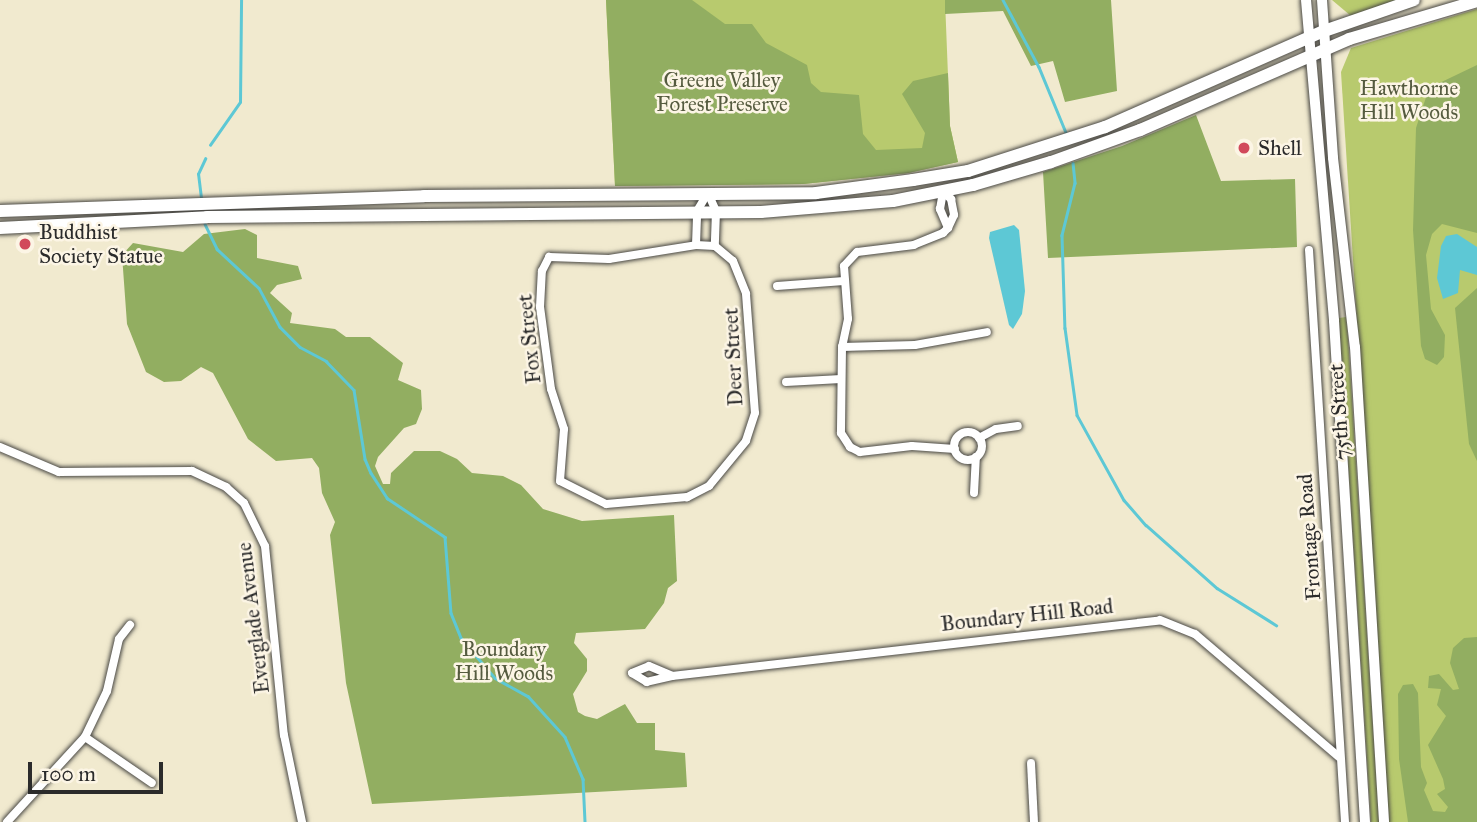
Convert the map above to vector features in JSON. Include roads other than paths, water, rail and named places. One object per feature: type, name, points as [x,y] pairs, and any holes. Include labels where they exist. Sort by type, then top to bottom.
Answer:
[{"type":"main road","name":"75th Street","points":[[1306,0],[1334,321],[1365,822]]},
{"type":"main road","name":"75th Street","points":[[1322,0],[1355,347],[1384,822]]},
{"type":"main road","points":[[0,211],[424,196],[816,193],[968,171],[1105,127],[1308,37],[1414,0]]},
{"type":"main road","points":[[0,228],[207,217],[716,211],[857,206],[943,192],[1008,176],[1123,137],[1326,48],[1477,1]]},
{"type":"street","points":[[708,192],[716,211],[715,246],[695,245],[697,211],[708,192]]},
{"type":"street","points":[[943,192],[940,209],[948,228]]},
{"type":"street","points":[[943,192],[951,199],[954,215],[948,228],[931,240],[857,252],[844,266],[848,319],[842,347],[841,433],[850,447],[872,454],[912,446],[955,449],[964,459],[976,457]]},
{"type":"street","name":"Fox Street","points":[[560,481],[564,429],[551,389],[540,307],[542,271],[549,257],[609,258],[695,245]]},
{"type":"street","name":"Deer Street","points":[[560,481],[606,503],[674,500],[709,486],[747,441],[755,413],[746,293],[733,261],[715,246]]},
{"type":"street","name":"Frontage Road","points":[[1308,250],[1345,822]]},
{"type":"street","points":[[776,286],[844,281]]},
{"type":"street","points":[[842,347],[915,345],[987,332]]},
{"type":"street","points":[[786,382],[841,379]]},
{"type":"street","points":[[955,449],[962,433],[979,438],[996,429],[1018,426]]},
{"type":"street","points":[[974,493],[976,457],[982,446],[979,438]]},
{"type":"street","name":"Everglade Avenue","points":[[0,447],[59,472],[192,471],[226,486],[244,503],[265,546],[284,735],[302,822]]},
{"type":"street","name":"Boundary Hill Road","points":[[672,676],[1160,620],[1195,634],[1339,757]]},
{"type":"street","points":[[0,814],[7,822],[86,737],[107,691],[119,639],[130,625]]},
{"type":"street","points":[[86,737],[152,783]]},
{"type":"street","points":[[1031,763],[1034,822]]},
{"type":"water","points":[[1014,225],[1019,230],[1025,291],[1022,314],[1013,329],[1009,325],[989,238],[990,232]]},
{"type":"water","points":[[1457,234],[1477,247],[1477,275],[1460,270],[1458,293],[1443,299],[1437,278],[1441,246],[1446,236]]},
{"type":"waterway","points":[[210,145],[240,102],[241,0]]},
{"type":"waterway","points":[[1003,0],[1039,67],[1067,135]]},
{"type":"waterway","points":[[201,198],[198,174],[205,159]]},
{"type":"waterway","points":[[1073,163],[1075,183],[1062,235],[1065,328],[1077,415],[1124,500],[1146,525],[1217,588],[1276,625]]},
{"type":"waterway","points":[[205,224],[217,249],[259,288],[280,327],[300,347],[326,361],[354,390],[365,459],[371,473],[387,498],[445,537],[451,613],[461,638],[495,678],[528,696],[565,737],[583,779],[585,822]]},
{"type":"place","name":"Shell","points":[[1244,148]]},
{"type":"place","name":"Buddhist Society Statue","points":[[25,244]]},
{"type":"park label","name":"Greene Valley Forest Preserve","points":[[722,92]]},
{"type":"park label","name":"Hawthorne Hill Woods","points":[[1409,100]]},
{"type":"park label","name":"Boundary Hill Woods","points":[[504,661]]}]
